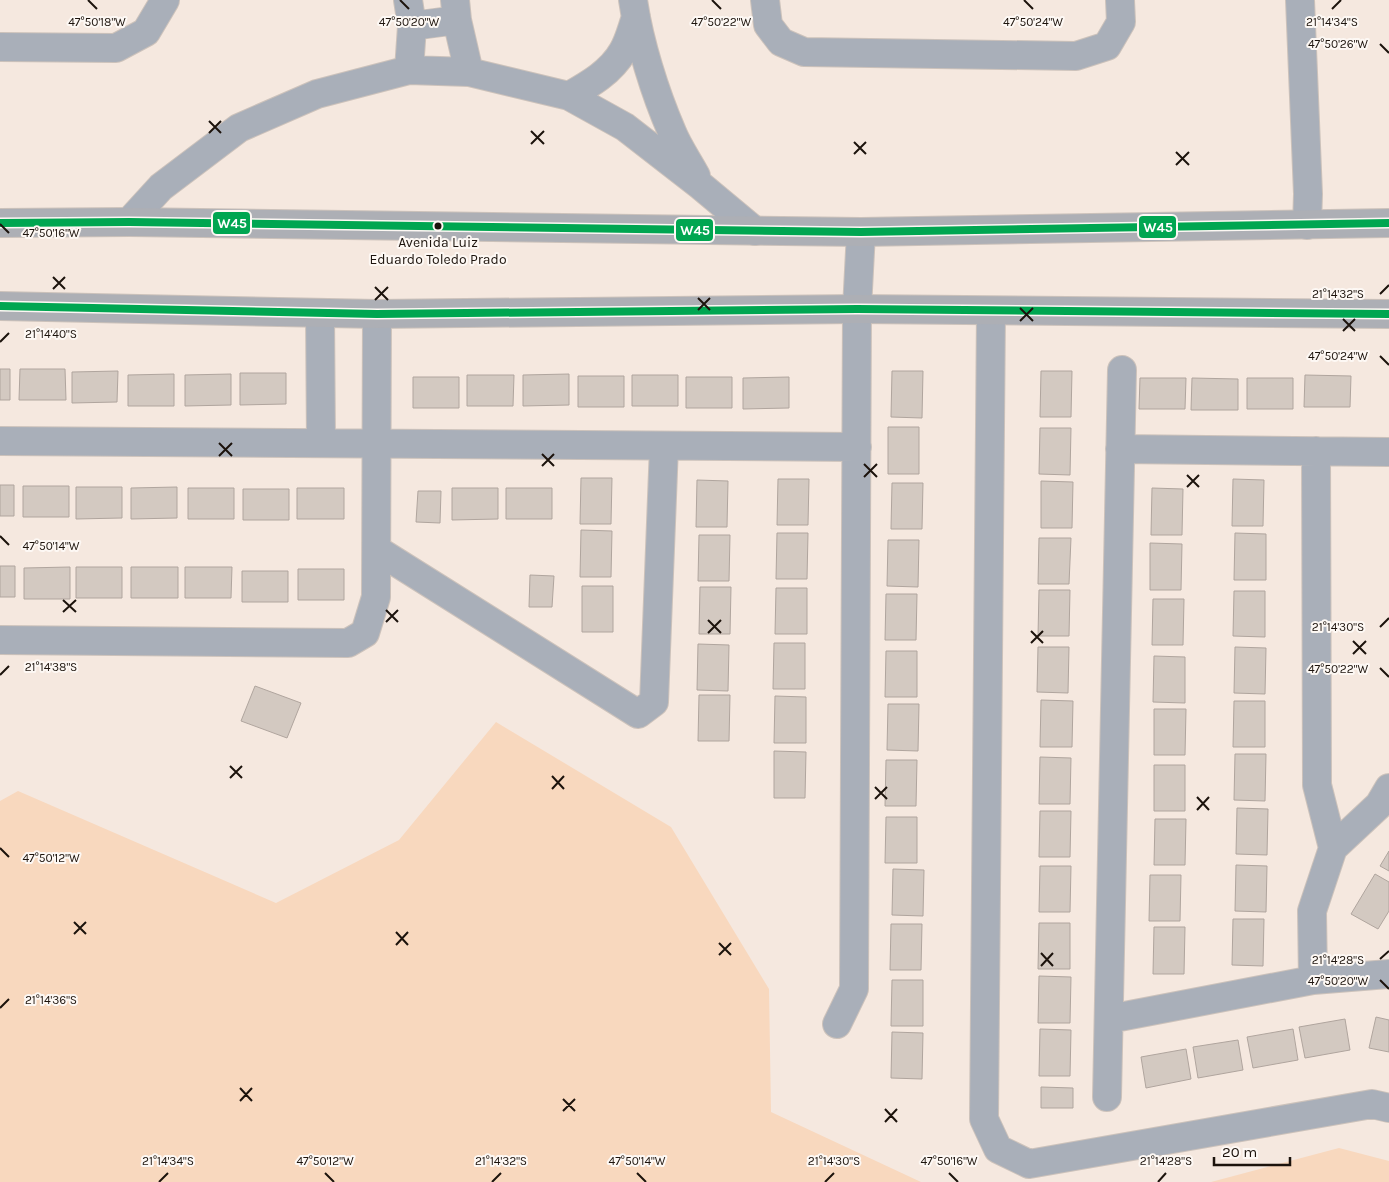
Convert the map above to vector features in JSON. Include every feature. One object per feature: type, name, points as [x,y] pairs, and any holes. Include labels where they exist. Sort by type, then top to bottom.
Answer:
[{"type":"main road","points":[[0,223],[129,222],[861,232],[1389,223]]},
{"type":"main road","points":[[0,306],[377,314],[857,309],[1389,314]]},
{"type":"street","points":[[0,47],[116,48],[146,32],[165,0]]},
{"type":"street","points":[[765,0],[768,25],[781,42],[804,52],[1076,56],[1108,46],[1121,22],[1120,0]]},
{"type":"street","points":[[1300,0],[1308,194],[1307,225]]},
{"type":"street","points":[[569,96],[611,68],[624,50],[634,9]]},
{"type":"street","points":[[634,9],[654,85],[672,133],[701,186]]},
{"type":"street","points":[[409,70],[410,13],[456,10],[469,72]]},
{"type":"street","points":[[129,222],[161,187],[239,128],[317,94],[409,70],[469,72],[569,96],[625,127],[755,231]]},
{"type":"street","points":[[837,1024],[854,988],[857,309],[861,232]]},
{"type":"street","points":[[991,311],[984,1119],[998,1149],[1029,1164],[1372,1104],[1389,1108]]},
{"type":"street","points":[[320,313],[321,442]]},
{"type":"street","points":[[0,640],[348,643],[365,633],[376,597],[377,314]]},
{"type":"street","points":[[1107,1097],[1122,370]]},
{"type":"street","points":[[0,441],[856,447]]},
{"type":"street","points":[[376,550],[638,714],[654,702],[664,446]]},
{"type":"street","points":[[1120,449],[1389,452]]},
{"type":"street","points":[[1316,451],[1317,785],[1333,848]]},
{"type":"street","points":[[1313,980],[1312,911],[1333,848],[1379,805],[1389,788]]},
{"type":"street","points":[[1109,1019],[1313,980],[1389,974]]},
{"type":"shaded area","points":[[496,722],[671,827],[769,989],[771,1112],[921,1182],[0,1182],[0,801],[18,791],[276,903],[399,840]]},
{"type":"shaded area","points":[[1339,1148],[1389,1161],[1389,1182],[1211,1182]]},
{"type":"building","points":[[0,369],[10,369],[10,400],[0,400]]},
{"type":"building","points":[[20,369],[65,369],[66,400],[19,400]]},
{"type":"building","points":[[118,371],[117,402],[72,403],[72,372]]},
{"type":"building","points":[[892,371],[923,371],[922,418],[891,417]]},
{"type":"building","points":[[1041,371],[1072,371],[1071,417],[1040,417]]},
{"type":"building","points":[[240,373],[286,373],[286,404],[240,405]]},
{"type":"building","points":[[174,374],[174,406],[128,406],[128,375]]},
{"type":"building","points":[[231,374],[231,405],[185,406],[185,375]]},
{"type":"building","points":[[569,374],[569,405],[523,406],[523,375]]},
{"type":"building","points":[[467,375],[514,375],[513,406],[467,406]]},
{"type":"building","points":[[632,375],[678,375],[678,406],[632,406]]},
{"type":"building","points":[[1305,375],[1351,376],[1350,407],[1304,407]]},
{"type":"building","points":[[578,376],[624,376],[624,407],[578,407]]},
{"type":"building","points":[[413,377],[459,377],[459,408],[413,408]]},
{"type":"building","points":[[686,377],[732,377],[732,408],[686,408]]},
{"type":"building","points":[[789,377],[789,408],[743,409],[743,378]]},
{"type":"building","points":[[1140,378],[1186,378],[1185,409],[1139,409]]},
{"type":"building","points":[[1192,378],[1238,379],[1238,410],[1191,410]]},
{"type":"building","points":[[1247,378],[1293,378],[1293,409],[1247,409]]},
{"type":"building","points":[[888,427],[919,427],[919,474],[888,474]]},
{"type":"building","points":[[1040,428],[1071,428],[1070,475],[1039,474]]},
{"type":"building","points":[[581,478],[612,478],[611,524],[580,524]]},
{"type":"building","points":[[778,479],[809,479],[808,525],[777,525]]},
{"type":"building","points":[[1233,479],[1264,480],[1263,526],[1232,526]]},
{"type":"building","points":[[697,480],[728,481],[727,527],[696,527]]},
{"type":"building","points":[[1041,481],[1073,482],[1072,528],[1041,528]]},
{"type":"building","points":[[892,483],[923,483],[922,529],[891,529]]},
{"type":"building","points":[[0,485],[14,485],[14,516],[0,516]]},
{"type":"building","points":[[23,486],[69,486],[69,517],[23,517]]},
{"type":"building","points":[[76,487],[122,487],[122,518],[76,519]]},
{"type":"building","points":[[177,487],[177,518],[131,519],[131,488]]},
{"type":"building","points":[[188,488],[234,488],[234,519],[188,519]]},
{"type":"building","points":[[297,488],[344,488],[344,519],[297,519]]},
{"type":"building","points":[[452,488],[498,488],[498,519],[452,520]]},
{"type":"building","points":[[506,488],[552,488],[552,519],[506,519]]},
{"type":"building","points":[[1152,488],[1183,489],[1182,535],[1151,535]]},
{"type":"building","points":[[243,489],[289,489],[289,520],[243,520]]},
{"type":"building","points":[[418,491],[441,491],[440,523],[416,522]]},
{"type":"building","points":[[581,530],[612,531],[611,577],[580,577]]},
{"type":"building","points":[[777,533],[808,533],[807,579],[776,579]]},
{"type":"building","points":[[1235,533],[1266,534],[1266,580],[1234,580]]},
{"type":"building","points":[[699,535],[730,535],[729,581],[698,581]]},
{"type":"building","points":[[1039,538],[1071,538],[1069,584],[1038,584]]},
{"type":"building","points":[[888,540],[919,540],[918,587],[887,586]]},
{"type":"building","points":[[1150,543],[1182,544],[1181,590],[1150,590]]},
{"type":"building","points":[[0,566],[15,566],[15,597],[0,597]]},
{"type":"building","points":[[70,567],[70,599],[24,599],[24,568]]},
{"type":"building","points":[[76,567],[122,567],[122,598],[76,598]]},
{"type":"building","points":[[131,567],[178,567],[178,598],[131,598]]},
{"type":"building","points":[[185,567],[232,567],[231,598],[185,598]]},
{"type":"building","points":[[298,569],[344,569],[344,600],[298,600]]},
{"type":"building","points":[[242,571],[288,571],[288,602],[242,602]]},
{"type":"building","points":[[530,575],[554,576],[552,607],[529,607]]},
{"type":"building","points":[[582,586],[613,586],[613,632],[582,632]]},
{"type":"building","points":[[700,587],[731,587],[730,634],[699,634]]},
{"type":"building","points":[[776,588],[807,588],[807,634],[775,634]]},
{"type":"building","points":[[1039,590],[1070,590],[1069,636],[1038,636]]},
{"type":"building","points":[[1234,591],[1265,591],[1265,637],[1233,636]]},
{"type":"building","points":[[886,594],[917,594],[916,640],[885,640]]},
{"type":"building","points":[[1153,599],[1184,599],[1183,645],[1152,645]]},
{"type":"building","points":[[774,643],[805,643],[805,689],[773,689]]},
{"type":"building","points":[[698,644],[729,645],[728,691],[697,690]]},
{"type":"building","points":[[1038,647],[1069,647],[1068,693],[1037,692]]},
{"type":"building","points":[[1235,647],[1266,648],[1265,694],[1234,693]]},
{"type":"building","points":[[886,651],[917,651],[917,697],[885,697]]},
{"type":"building","points":[[1154,656],[1185,657],[1185,703],[1153,702]]},
{"type":"building","points":[[255,686],[301,703],[287,738],[241,721]]},
{"type":"building","points":[[699,695],[730,695],[729,741],[698,741]]},
{"type":"building","points":[[775,696],[806,697],[806,743],[774,743]]},
{"type":"building","points":[[1041,700],[1073,701],[1072,747],[1040,747]]},
{"type":"building","points":[[1234,701],[1265,701],[1265,747],[1233,747]]},
{"type":"building","points":[[888,704],[919,704],[918,751],[887,750]]},
{"type":"building","points":[[1154,709],[1186,709],[1185,755],[1154,755]]},
{"type":"building","points":[[774,751],[806,752],[805,798],[774,798]]},
{"type":"building","points":[[1235,754],[1266,754],[1265,801],[1234,800]]},
{"type":"building","points":[[1040,757],[1071,758],[1070,804],[1039,804]]},
{"type":"building","points":[[886,760],[917,760],[916,806],[885,806]]},
{"type":"building","points":[[1154,765],[1185,765],[1185,811],[1154,811]]},
{"type":"building","points":[[1237,808],[1268,809],[1267,855],[1236,854]]},
{"type":"building","points":[[1040,811],[1071,811],[1070,857],[1039,857]]},
{"type":"building","points":[[886,817],[917,817],[917,863],[885,863]]},
{"type":"building","points":[[1155,819],[1186,819],[1185,865],[1154,865]]},
{"type":"building","points":[[1389,851],[1389,871],[1380,866]]},
{"type":"building","points":[[1236,865],[1267,866],[1266,912],[1235,911]]},
{"type":"building","points":[[1040,866],[1071,866],[1070,912],[1039,912]]},
{"type":"building","points":[[893,869],[924,870],[923,916],[892,915]]},
{"type":"building","points":[[1375,874],[1389,882],[1389,911],[1378,929],[1351,914]]},
{"type":"building","points":[[1150,875],[1181,875],[1180,921],[1149,921]]},
{"type":"building","points":[[1233,919],[1264,919],[1263,966],[1232,965]]},
{"type":"building","points":[[1039,923],[1070,923],[1070,969],[1038,969]]},
{"type":"building","points":[[891,924],[922,924],[921,970],[890,970]]},
{"type":"building","points":[[1154,927],[1185,927],[1184,974],[1153,974]]},
{"type":"building","points":[[1039,976],[1071,977],[1070,1023],[1038,1023]]},
{"type":"building","points":[[892,980],[923,980],[923,1026],[891,1026]]},
{"type":"building","points":[[1376,1017],[1389,1020],[1389,1052],[1369,1048]]},
{"type":"building","points":[[1345,1019],[1350,1050],[1305,1058],[1299,1027]]},
{"type":"building","points":[[1040,1029],[1071,1030],[1070,1076],[1039,1076]]},
{"type":"building","points":[[1293,1029],[1298,1060],[1253,1068],[1247,1037]]},
{"type":"building","points":[[892,1032],[923,1033],[922,1079],[891,1078]]},
{"type":"building","points":[[1238,1040],[1243,1070],[1198,1078],[1193,1047]]},
{"type":"building","points":[[1186,1049],[1191,1079],[1146,1088],[1141,1057]]},
{"type":"building","points":[[1041,1087],[1073,1088],[1073,1108],[1041,1108]]},
{"type":"transit line","name":"W45","points":[[0,223],[129,222],[861,232],[1389,223]]},
{"type":"transit line","name":"W45","points":[[0,306],[377,314],[857,309],[1389,314]]},
{"type":"place","name":"Avenida Luiz Eduardo Toledo Prado","points":[[438,226]]}]
